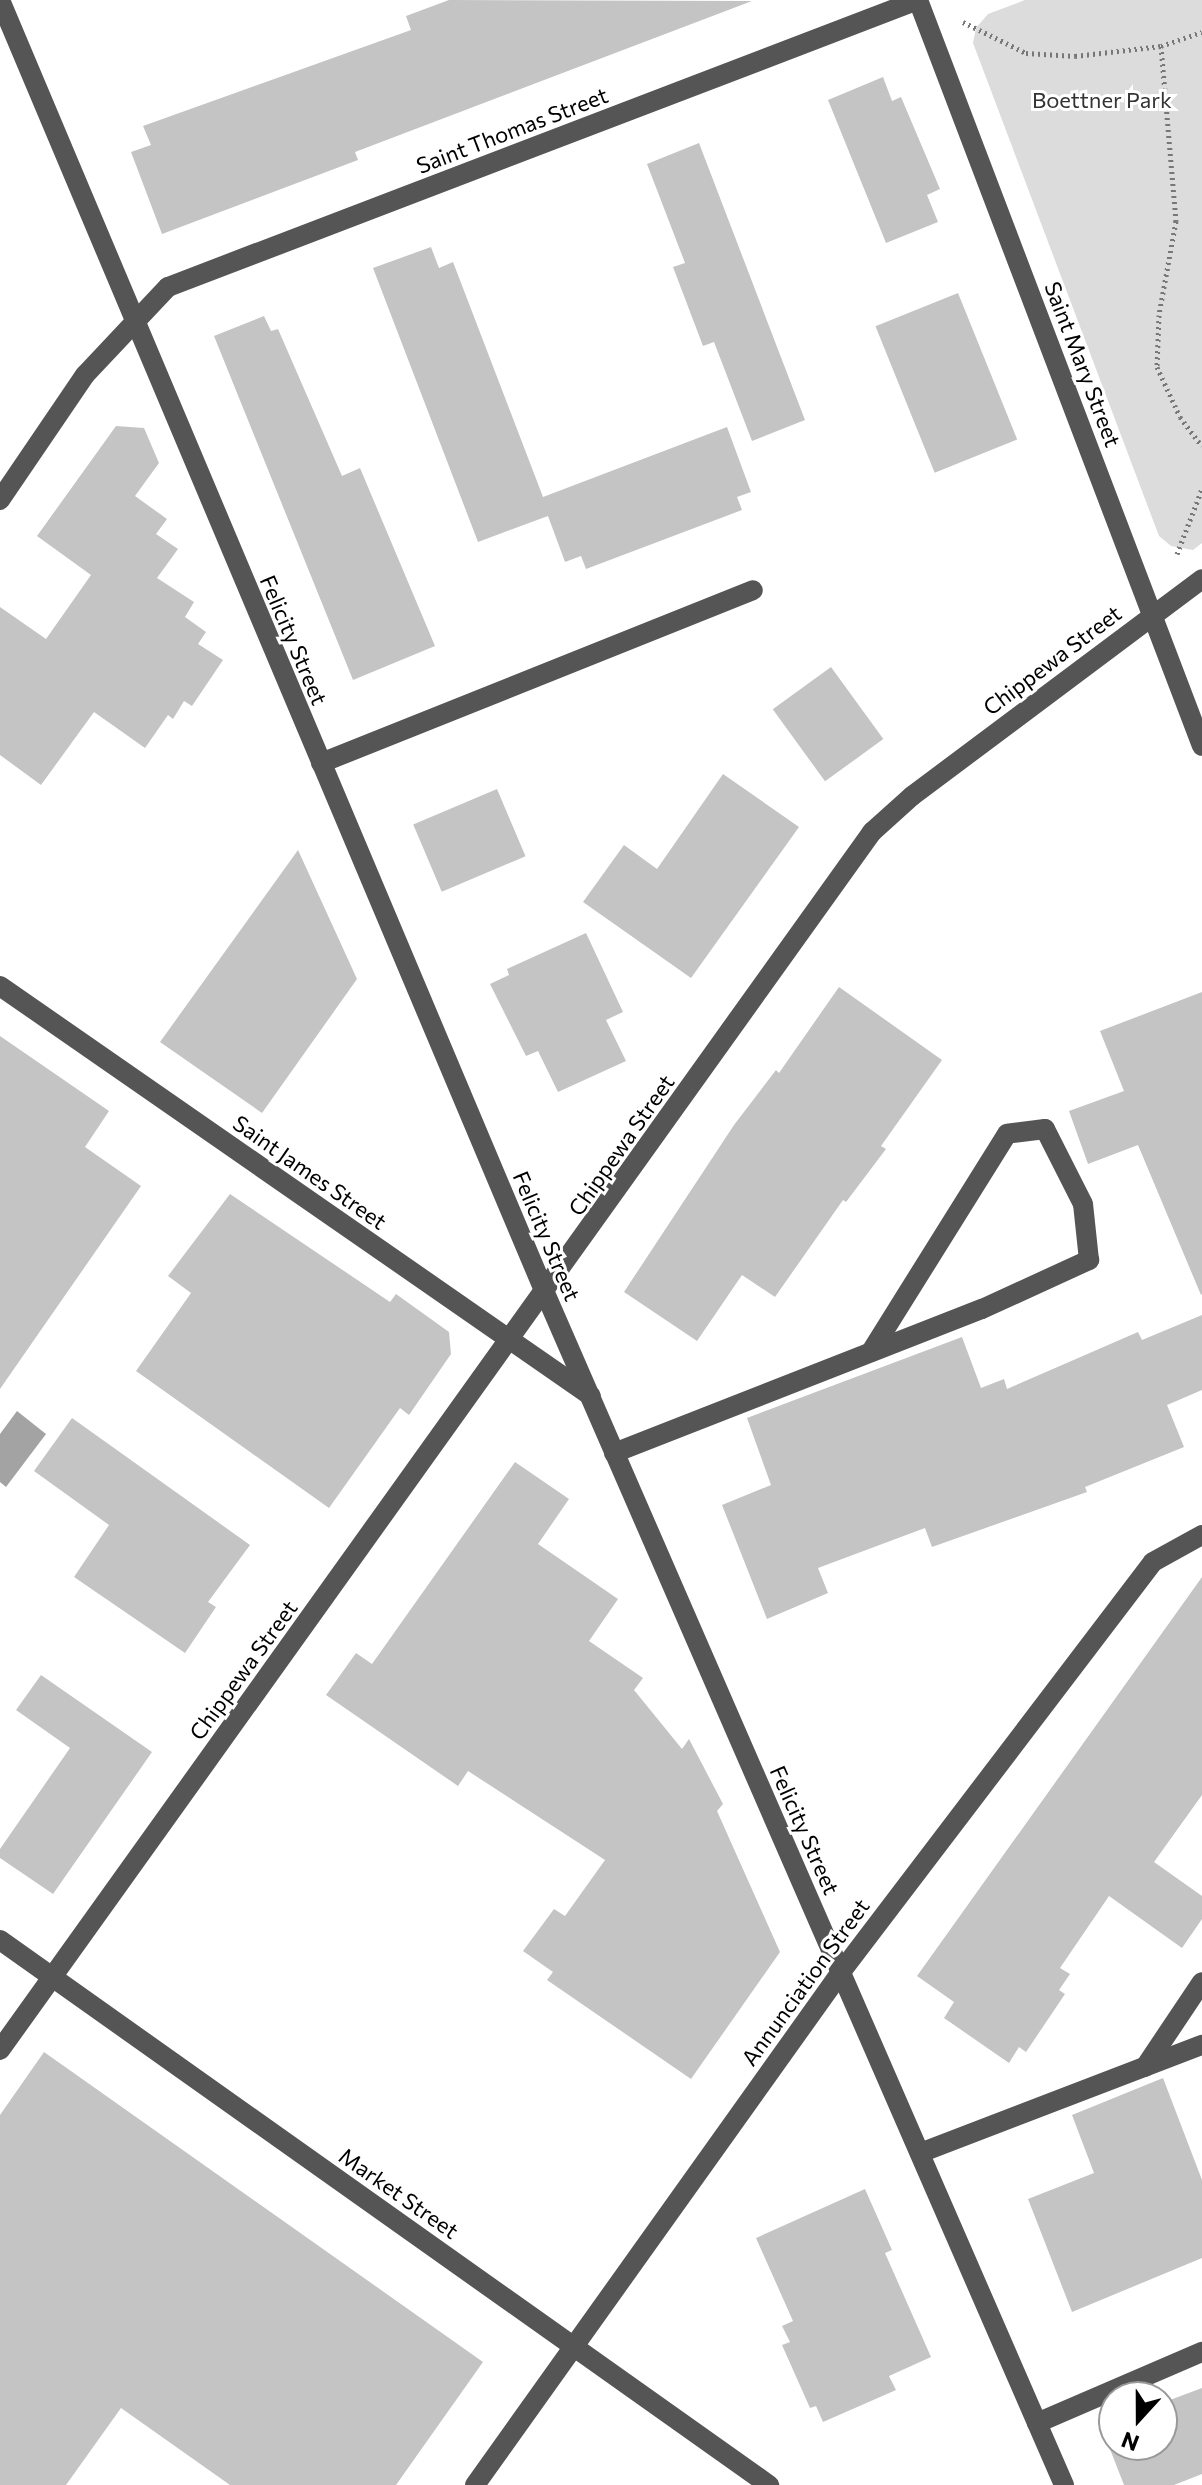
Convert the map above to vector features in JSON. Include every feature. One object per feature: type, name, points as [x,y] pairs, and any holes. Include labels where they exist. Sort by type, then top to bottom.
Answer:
[{"type":"street","name":"Felicity Street","points":[[0,0],[545,1293],[593,1397],[614,1453],[1064,2485]]},
{"type":"street","name":"Saint Thomas Street","points":[[0,500],[85,375],[133,320],[168,287],[918,0]]},
{"type":"street","name":"Saint Mary Street","points":[[918,0],[1202,746]]},
{"type":"street","points":[[0,41],[26,58]]},
{"type":"street","name":"Chippewa Street","points":[[0,2050],[545,1293],[872,832],[1152,614],[1202,579]]},
{"type":"street","points":[[321,763],[753,590]]},
{"type":"street","name":"Saint James Street","points":[[0,986],[593,1397]]},
{"type":"street","points":[[614,1453],[871,1352],[1089,1260],[1083,1204],[1045,1129],[1007,1134],[871,1352]]},
{"type":"street","name":"Annunciation Street","points":[[475,2485],[841,1972],[1153,1562],[1202,1535]]},
{"type":"street","name":"Market Street","points":[[0,1940],[769,2485]]},
{"type":"street","points":[[1145,2067],[1202,1982]]},
{"type":"street","points":[[920,2153],[1202,2045]]},
{"type":"street","points":[[1037,2423],[1202,2352]]},
{"type":"path","points":[[959,20],[1026,53],[1075,56],[1161,46],[1202,32]]},
{"type":"path","points":[[1161,46],[1176,221],[1159,315],[1157,367],[1180,417],[1202,446]]},
{"type":"green space","name":"Boettner Park","points":[[1025,0],[1202,0],[1202,543],[1193,550],[1171,546],[1159,536],[973,43],[976,28],[988,14]]},
{"type":"shaded area","points":[[17,1411],[46,1434],[6,1487],[0,1482],[0,1434]]},
{"type":"building","points":[[449,0],[752,1],[355,152],[358,160],[162,234],[131,152],[151,145],[143,126],[411,30],[406,16]]},
{"type":"building","points":[[883,77],[892,101],[901,97],[940,189],[927,195],[938,222],[886,243],[828,100]]},
{"type":"building","points":[[699,143],[805,420],[752,441],[714,342],[703,346],[673,267],[685,263],[647,164]]},
{"type":"building","points":[[431,247],[439,268],[453,262],[543,497],[727,427],[751,492],[737,497],[742,510],[586,569],[581,556],[565,562],[548,516],[478,542],[373,268]]},
{"type":"building","points":[[958,293],[1017,439],[935,473],[875,326]]},
{"type":"building","points":[[264,316],[271,331],[278,329],[342,476],[360,468],[435,646],[353,680],[214,336]]},
{"type":"building","points":[[116,426],[144,428],[159,463],[135,496],[167,519],[156,534],[178,549],[157,578],[194,602],[185,617],[206,632],[198,644],[223,660],[192,706],[184,701],[173,719],[168,715],[145,748],[94,712],[41,785],[0,755],[0,607],[46,639],[91,575],[37,536]]},
{"type":"building","points":[[831,667],[883,739],[825,781],[773,709]]},
{"type":"building","points":[[723,774],[799,827],[691,978],[583,902],[624,845],[657,869]]},
{"type":"building","points":[[497,789],[526,856],[442,892],[413,825]]},
{"type":"building","points":[[298,850],[357,979],[262,1113],[160,1042]]},
{"type":"building","points":[[586,933],[623,1012],[606,1020],[626,1061],[558,1092],[538,1051],[526,1056],[490,984],[509,975],[507,969]]},
{"type":"building","points":[[839,987],[942,1060],[881,1146],[886,1149],[846,1202],[843,1200],[775,1297],[742,1275],[697,1341],[624,1292],[734,1125],[776,1070],[779,1073]]},
{"type":"building","points":[[1202,992],[1201,1295],[1138,1145],[1088,1164],[1069,1111],[1124,1091],[1100,1031]]},
{"type":"building","points":[[0,1036],[109,1111],[85,1147],[141,1186],[0,1389]]},
{"type":"building","points":[[230,1194],[390,1302],[396,1294],[449,1332],[451,1354],[409,1415],[400,1408],[329,1508],[136,1371],[191,1293],[168,1276]]},
{"type":"building","points":[[1202,1315],[1202,1390],[1167,1405],[1184,1447],[1085,1487],[1087,1492],[932,1547],[925,1528],[818,1568],[828,1593],[767,1619],[722,1505],[771,1485],[747,1418],[962,1337],[981,1388],[1004,1379],[1007,1389],[1138,1332],[1142,1340]]},
{"type":"building","points":[[72,1418],[250,1545],[208,1602],[216,1607],[185,1653],[74,1577],[109,1525],[34,1471]]},
{"type":"building","points":[[515,1462],[569,1499],[538,1544],[618,1599],[589,1641],[643,1678],[634,1690],[682,1749],[689,1739],[723,1804],[717,1811],[780,1952],[691,2079],[547,1980],[553,1972],[523,1951],[554,1909],[565,1916],[605,1860],[468,1771],[458,1786],[326,1695],[356,1653],[372,1664]]},
{"type":"building","points":[[1202,1577],[1202,1795],[1154,1862],[1202,1896],[1202,1919],[1182,1948],[1109,1896],[1060,1968],[1070,1974],[1059,1990],[1065,1994],[1026,2052],[1019,2047],[1009,2063],[944,2018],[954,2002],[917,1976]]},
{"type":"building","points":[[41,1675],[152,1752],[53,1894],[0,1858],[0,1849],[70,1748],[16,1710]]},
{"type":"building","points":[[44,2052],[483,2362],[396,2485],[230,2485],[121,2408],[66,2485],[0,2485],[0,2115]]},
{"type":"building","points":[[1163,2078],[1202,2180],[1202,2258],[1072,2312],[1028,2199],[1094,2173],[1072,2115]]},
{"type":"building","points":[[865,2189],[892,2250],[885,2253],[931,2357],[889,2376],[896,2390],[823,2422],[816,2406],[810,2408],[782,2345],[790,2342],[782,2326],[793,2321],[756,2238]]},
{"type":"building","points":[[1202,2388],[1202,2474],[1174,2485],[1124,2485],[1115,2461],[1178,2461],[1178,2397]]}]
